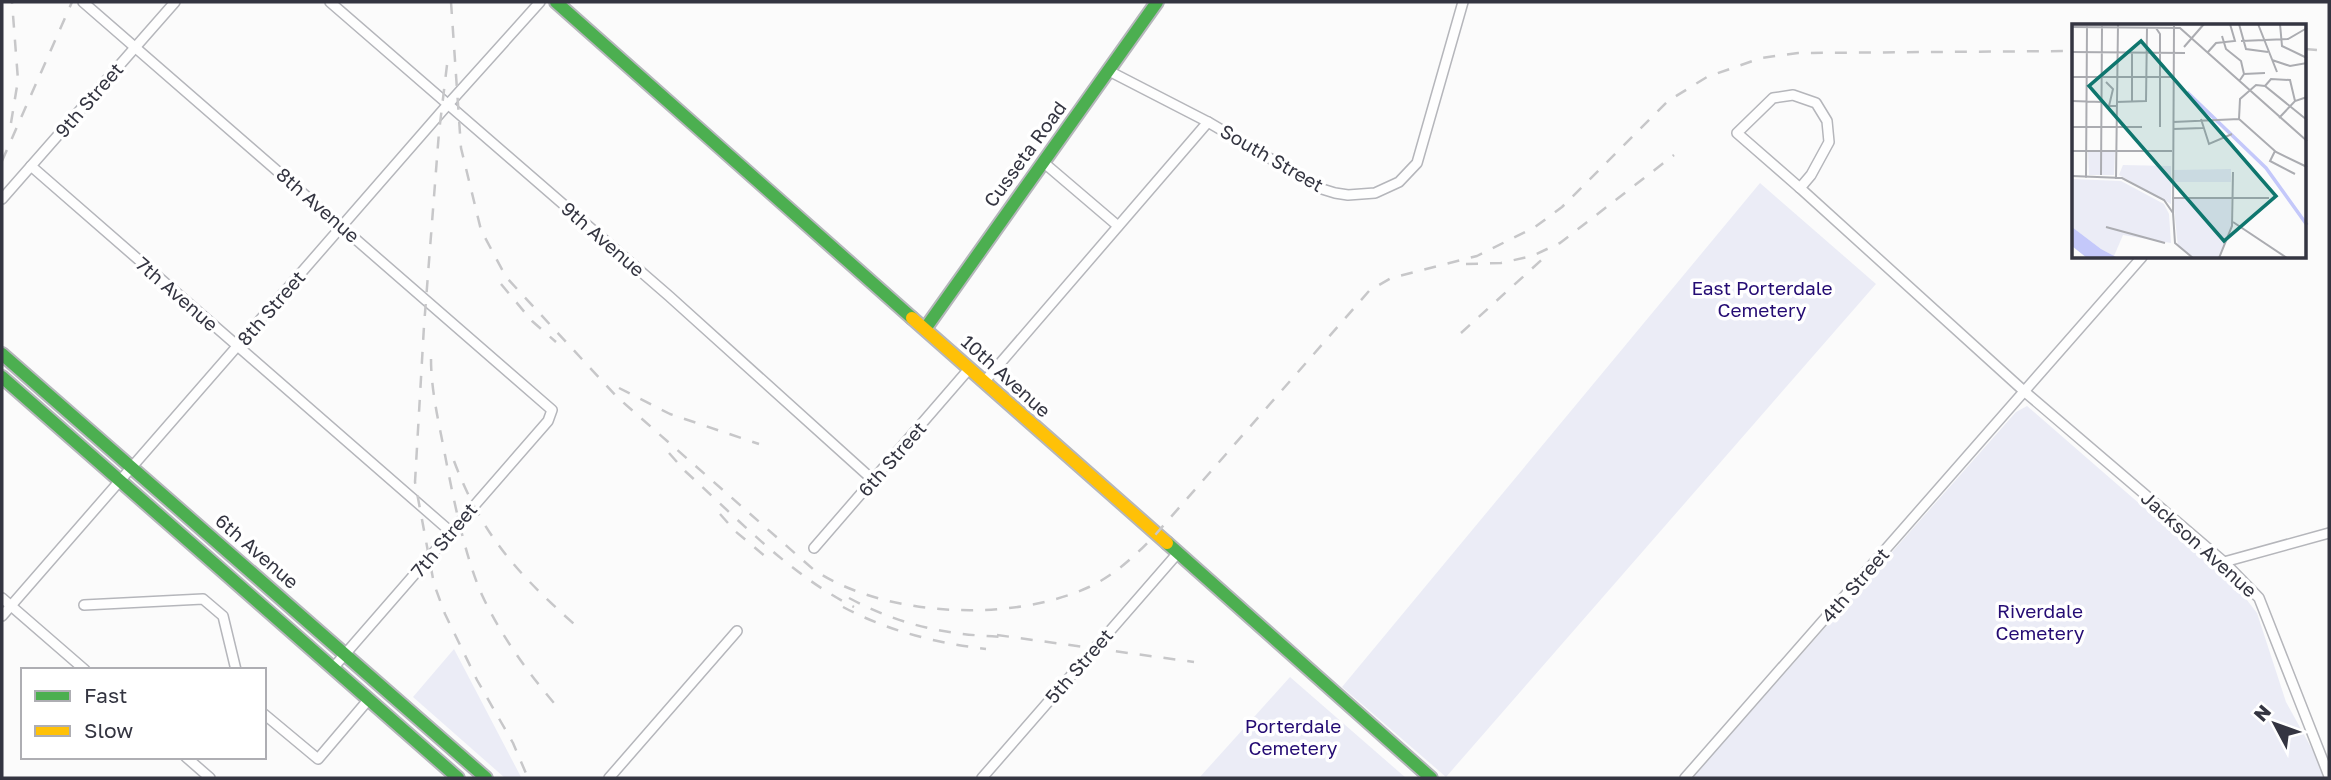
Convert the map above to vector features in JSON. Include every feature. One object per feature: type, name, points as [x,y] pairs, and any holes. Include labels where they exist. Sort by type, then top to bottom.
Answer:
[{"type":"main road","name":"10th Avenue","points":[[556,2],[1432,778]]},
{"type":"main road","name":"Cusseta Road","points":[[925,329],[1157,2]]},
{"type":"main road","name":"6th Avenue","points":[[2,354],[486,778]]},
{"type":"main road","name":"6th Avenue","points":[[2,377],[458,778]]},
{"type":"street","name":"8th Avenue","points":[[83,2],[552,410]]},
{"type":"street","name":"9th Street","points":[[2,199],[175,2]]},
{"type":"street","name":"9th Avenue","points":[[330,2],[669,296],[873,480]]},
{"type":"street","name":"8th Street","points":[[2,616],[540,2]]},
{"type":"street","name":"South Street","points":[[984,382],[1208,122],[1322,189],[1348,195],[1375,193],[1387,189],[1409,174],[1417,163],[1464,2]]},
{"type":"street","points":[[1109,71],[1208,122]]},
{"type":"street","name":"Jackson Avenue","points":[[1800,188],[1811,175],[1829,142],[1827,121],[1816,103],[1793,95],[1773,98],[1737,133],[2025,392],[2224,562],[2259,597],[2329,776]]},
{"type":"street","points":[[1042,162],[1118,226]]},
{"type":"street","name":"7th Avenue","points":[[31,166],[451,532]]},
{"type":"street","name":"4th Street","points":[[1685,778],[2140,259]]},
{"type":"street","name":"6th Street","points":[[814,548],[969,369]]},
{"type":"street","name":"7th Street","points":[[334,668],[548,421],[552,410]]},
{"type":"street","points":[[2224,562],[2329,533]]},
{"type":"street","name":"5th Street","points":[[982,778],[1177,554]]},
{"type":"street","points":[[2,598],[83,668]]},
{"type":"street","points":[[84,605],[203,598],[223,616],[236,668]]},
{"type":"street","points":[[609,778],[737,631]]},
{"type":"street","points":[[266,716],[318,759],[369,699]]},
{"type":"street","points":[[188,759],[210,778]]},
{"type":"green space","name":"East Porterdale Cemetery","points":[[1760,183],[1876,284],[1446,777],[1342,687]]},
{"type":"green space","name":"Riverdale Cemetery","points":[[2027,406],[2240,591],[2257,613],[2286,702],[2328,778],[1692,778],[2016,412]]},
{"type":"green space","points":[[454,649],[521,778],[505,778],[413,697]]},
{"type":"green space","name":"Porterdale Cemetery","points":[[1290,677],[1406,778],[1199,778]]},
{"type":"railway","points":[[11,123],[18,80],[12,2]]},
{"type":"railway","points":[[2,161],[72,2]]},
{"type":"railway","points":[[451,2],[461,148],[481,230],[506,277],[617,397],[814,570],[843,586],[876,598],[949,610],[1023,606],[1058,599],[1099,582],[1133,557],[1156,534],[1369,291],[1391,278],[1477,256],[1535,227],[1562,207],[1668,101],[1707,77],[1761,58],[1798,53],[2072,51]]},
{"type":"railway","points":[[2306,49],[2329,51]]},
{"type":"railway","points":[[447,65],[424,326],[415,482],[434,584],[445,614],[477,680],[513,743],[528,778]]},
{"type":"railway","points":[[1466,264],[1501,263],[1532,256],[1560,243],[1674,155]]},
{"type":"railway","points":[[1461,333],[1547,255]]},
{"type":"railway","points":[[501,284],[532,321],[556,342]]},
{"type":"railway","points":[[431,359],[432,383],[452,489],[476,580],[505,638],[554,703]]},
{"type":"railway","points":[[619,388],[670,414],[759,444]]},
{"type":"railway","points":[[669,453],[685,471],[786,563],[854,607]]},
{"type":"railway","points":[[454,461],[476,510],[503,551],[535,587],[574,624]]},
{"type":"railway","points":[[720,514],[735,531],[766,557]]},
{"type":"railway","points":[[849,598],[887,616],[925,627],[964,634],[1006,637]]},
{"type":"railway","points":[[843,607],[877,623],[913,635],[986,649]]},
{"type":"railway","points":[[997,635],[1194,662]]},
{"type":"traffic: fast","points":[[556,2],[912,318]]},
{"type":"traffic: fast","points":[[925,329],[1157,2]]},
{"type":"traffic: fast","points":[[2,354],[486,778]]},
{"type":"traffic: fast","points":[[2,377],[458,778]]},
{"type":"traffic: fast","points":[[1167,543],[1431,778]]},
{"type":"traffic: slow","points":[[912,318],[1167,543]]}]
